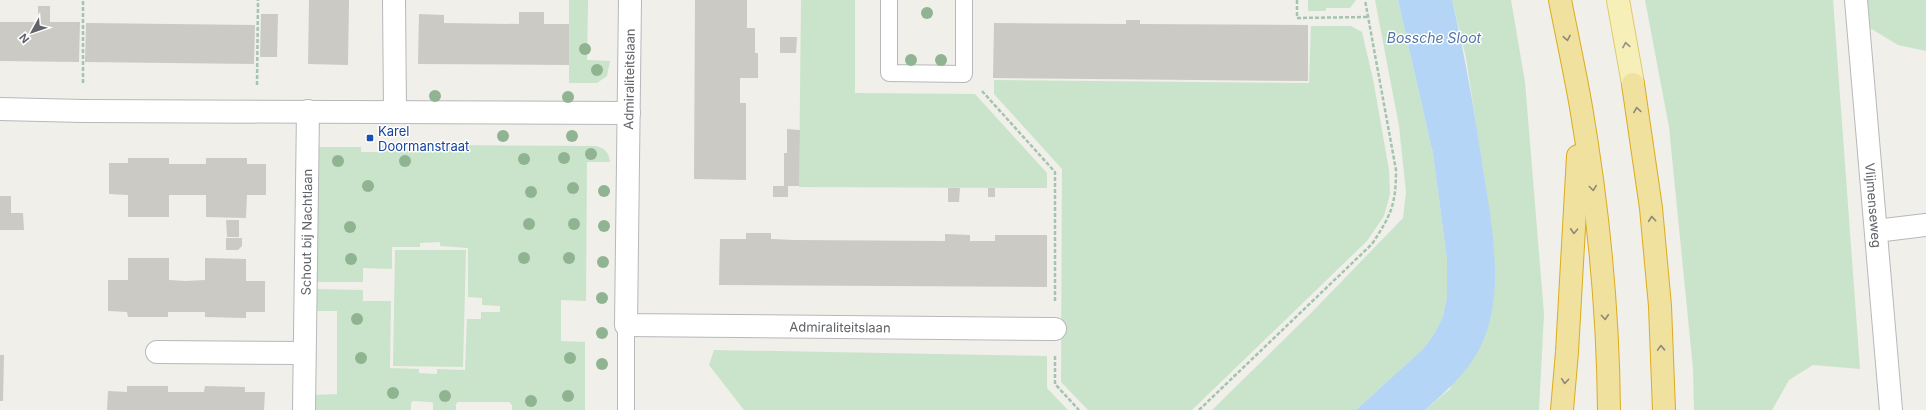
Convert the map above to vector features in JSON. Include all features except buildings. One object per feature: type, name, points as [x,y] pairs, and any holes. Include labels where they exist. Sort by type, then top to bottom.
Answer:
[{"type":"highway","points":[[1560,0],[1581,108],[1596,208],[1608,354],[1609,410]]},
{"type":"highway","points":[[1633,84],[1652,215],[1660,306],[1663,410]]},
{"type":"highway","points":[[1562,410],[1568,344],[1581,108]]},
{"type":"main road","points":[[1618,0],[1633,84]]},
{"type":"street","points":[[394,0],[395,111]]},
{"type":"street","name":"Admiraliteitslaan","points":[[630,0],[626,325],[1055,329]]},
{"type":"street","name":"Vlijmenseweg","points":[[1856,0],[1891,410]]},
{"type":"street","points":[[0,109],[83,111],[629,113]]},
{"type":"street","name":"Schout bij Nachtlaan","points":[[304,410],[308,111]]},
{"type":"street","points":[[1876,231],[1926,225]]},
{"type":"street","points":[[157,352],[304,353]]},
{"type":"lane","points":[[889,0],[889,73],[964,74],[964,0]]},
{"type":"lane","name":"Admiraliteitslaan","points":[[626,325],[626,410]]},
{"type":"path","points":[[83,0],[83,111]]},
{"type":"path","points":[[256,111],[258,0]]},
{"type":"path","points":[[1297,0],[1297,18],[1368,17]]},
{"type":"path","points":[[1200,410],[1372,244],[1388,219],[1396,194],[1396,170],[1365,0]]},
{"type":"path","points":[[964,74],[988,96],[1055,172],[1055,384],[1079,410]]},
{"type":"green space","points":[[569,0],[588,0],[587,60],[610,61],[607,76],[597,83],[569,83]]},
{"type":"green space","points":[[801,0],[855,0],[855,93],[975,94],[1047,173],[1047,188],[799,187]]},
{"type":"green space","points":[[1308,0],[1356,0],[1350,8],[1326,8],[1326,11],[1308,11]]},
{"type":"green space","points":[[1375,0],[1398,0],[1433,154],[1447,260],[1447,297],[1443,316],[1435,333],[1423,349],[1356,410],[1212,410],[1312,312],[1403,218],[1406,192],[1399,126]]},
{"type":"green space","points":[[1452,0],[1511,0],[1525,82],[1544,314],[1539,410],[1425,410],[1450,389],[1495,266],[1486,190],[1466,58]]},
{"type":"green space","points":[[1645,0],[1833,0],[1860,369],[1813,365],[1789,380],[1772,410],[1694,410],[1693,369],[1669,127]]},
{"type":"green space","points":[[1867,0],[1926,0],[1926,51],[1898,45],[1870,28]]},
{"type":"green space","points":[[1311,26],[1351,26],[1362,32],[1373,79],[1389,170],[1390,194],[1384,216],[1367,241],[1192,410],[1088,410],[1061,382],[1062,169],[994,94],[994,80],[1309,83]]},
{"type":"green space","points":[[439,145],[596,146],[602,148],[608,154],[610,162],[587,162],[586,301],[561,300],[561,341],[585,342],[585,410],[512,410],[512,405],[509,402],[458,402],[456,404],[456,410],[433,410],[433,403],[431,402],[413,401],[411,403],[411,410],[313,410],[314,395],[337,394],[337,311],[315,311],[315,289],[363,290],[363,301],[391,301],[390,368],[419,369],[419,373],[437,374],[437,369],[465,370],[467,319],[481,319],[481,312],[500,312],[500,306],[482,305],[482,298],[468,297],[468,248],[440,246],[440,242],[420,243],[420,247],[392,247],[392,269],[363,268],[363,282],[314,282],[317,147],[361,147],[361,152],[382,152],[382,146],[439,147]]},
{"type":"green space","points":[[395,250],[466,250],[463,367],[393,366]]},
{"type":"green space","points":[[714,350],[1047,356],[1047,388],[1068,410],[744,410],[709,365]]},
{"type":"water","name":"Bossche Sloot","points":[[1398,0],[1452,0],[1478,136],[1491,224],[1495,273],[1494,297],[1490,320],[1483,341],[1472,361],[1442,395],[1425,410],[1356,410],[1423,349],[1435,333],[1443,316],[1447,297],[1447,260],[1433,154]]},
{"type":"place","name":"Karel Doormanstraat","points":[[370,138]]}]
